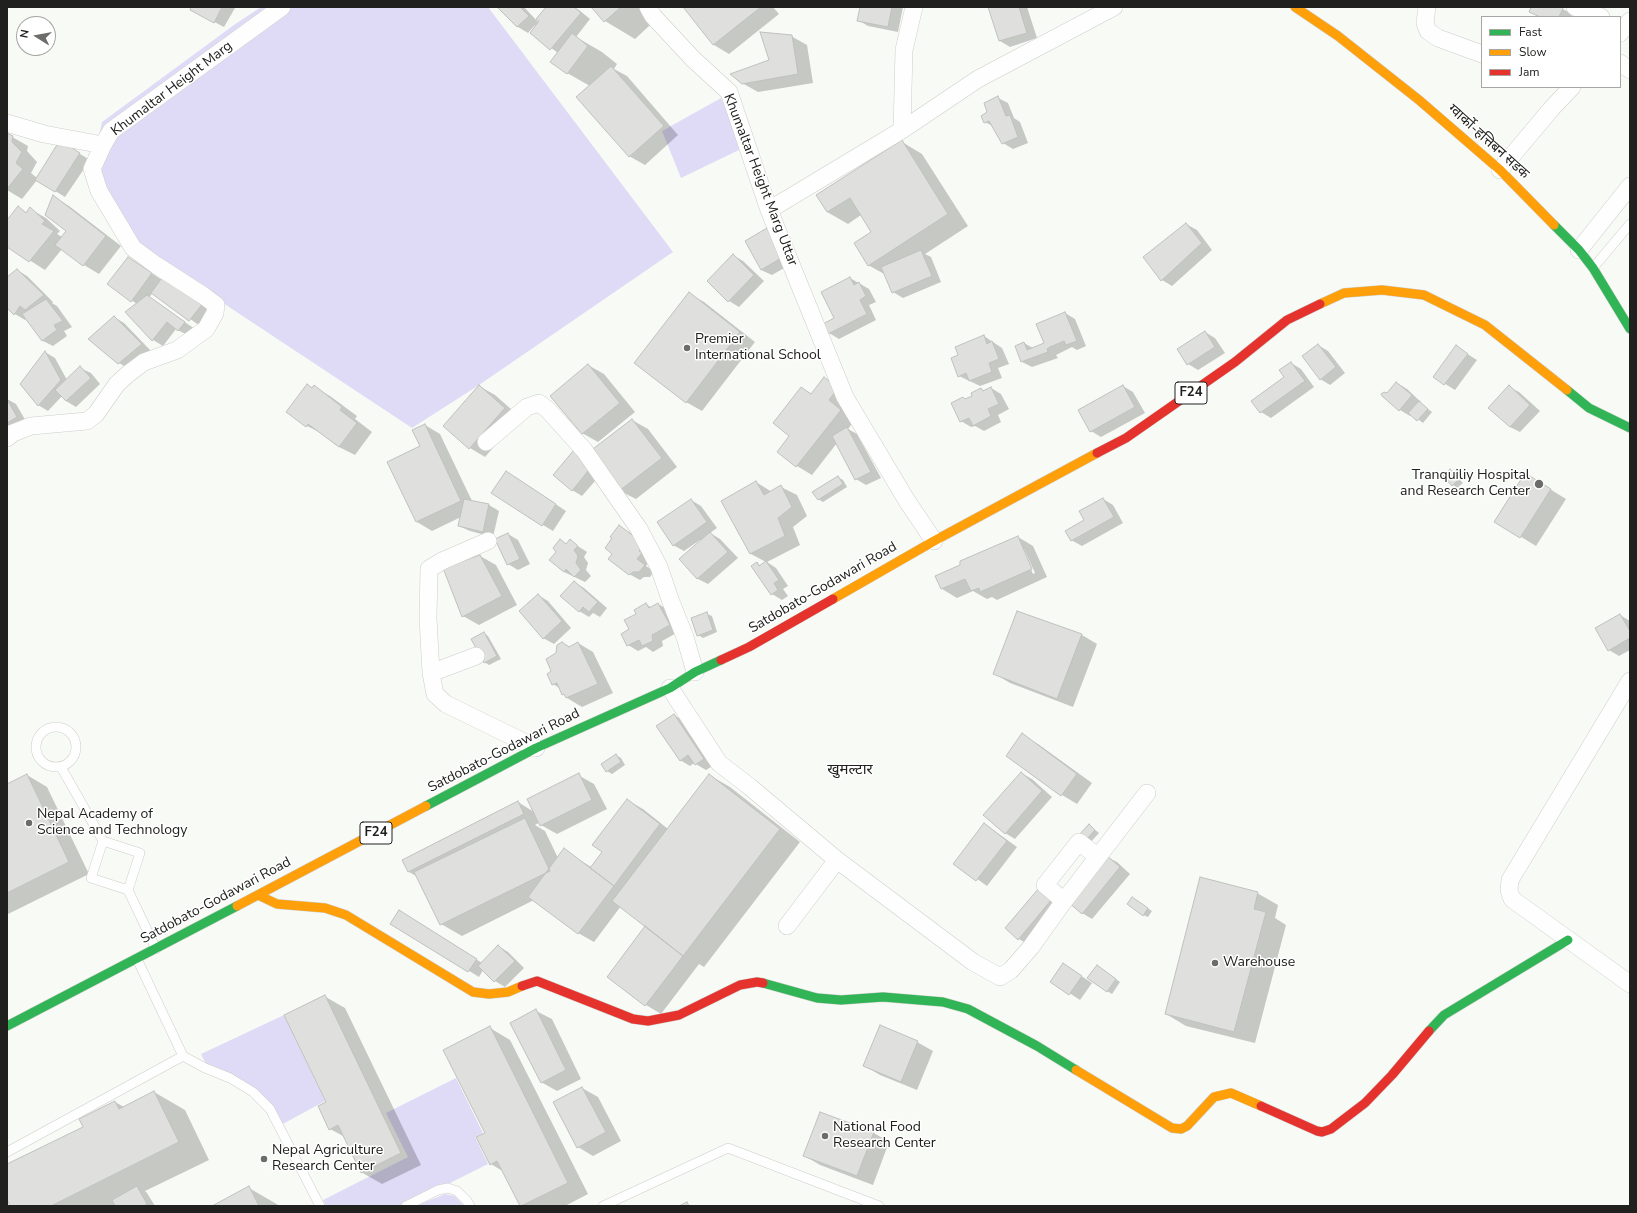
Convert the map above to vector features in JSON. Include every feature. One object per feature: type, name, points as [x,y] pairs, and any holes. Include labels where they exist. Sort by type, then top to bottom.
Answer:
[{"type":"main road","name":"ग्वार्को-हत्तिबन सडक","points":[[1295,7],[1338,36],[1419,100],[1500,170],[1579,250],[1594,268],[1630,329]]},
{"type":"main road","name":"Satdobato-Godawari Road","points":[[7,1026],[258,896],[536,748],[670,688],[695,672],[749,647],[934,541],[1126,438],[1235,362],[1287,320],[1344,293],[1382,290],[1424,294],[1485,325],[1589,408],[1630,428]]},
{"type":"main road","points":[[258,896],[277,904],[325,908],[346,915],[473,992],[489,994],[508,992],[527,983],[536,981],[633,1019],[648,1021],[680,1015],[728,990],[740,985],[757,982],[770,984],[817,998],[841,1000],[883,997],[943,1002],[968,1009],[1037,1046],[1172,1128],[1181,1129],[1187,1126],[1214,1097],[1231,1093],[1317,1131],[1322,1132],[1331,1129],[1365,1103],[1392,1075],[1438,1020],[1444,1015],[1568,940]]},
{"type":"street","name":"Khumaltar Height Marg","points":[[7,438],[13,433],[30,426],[87,421],[96,414],[117,384],[128,374],[144,362],[176,350],[206,329],[215,313],[216,305],[133,248],[98,191],[92,169],[103,145],[112,131],[282,7]]},
{"type":"street","name":"Khumaltar Height Marg Uttar","points":[[648,7],[653,16],[693,59],[729,92],[769,210],[846,397],[907,501],[934,541]]},
{"type":"street","points":[[902,130],[904,50],[914,7]]},
{"type":"street","points":[[769,210],[902,130],[978,78],[1114,7]]},
{"type":"street","points":[[1427,7],[1425,23],[1428,31],[1438,38],[1481,54]]},
{"type":"street","points":[[1575,7],[1598,16]]},
{"type":"street","points":[[1621,64],[1630,70]]},
{"type":"street","points":[[1500,170],[1570,88]]},
{"type":"street","points":[[7,123],[44,134],[103,145]]},
{"type":"street","points":[[1579,250],[1630,186]]},
{"type":"street","points":[[486,442],[527,407],[539,404],[548,410],[584,450],[639,529],[659,567],[685,637],[695,672]]},
{"type":"street","points":[[488,541],[442,561],[429,569],[428,618],[431,673],[435,694],[446,704],[536,748]]},
{"type":"street","points":[[431,673],[476,656]]},
{"type":"street","points":[[1630,681],[1510,880],[1509,890],[1512,899],[1630,984]]},
{"type":"street","points":[[670,688],[710,751],[719,762],[837,860],[973,962],[1000,977],[1011,970],[1031,947],[1064,901],[1148,794]]},
{"type":"street","points":[[1064,901],[1045,885],[1078,842],[1098,857]]},
{"type":"street","points":[[787,926],[837,860]]},
{"type":"lane","points":[[1594,268],[1630,224]]},
{"type":"lane","points":[[61,728],[67,730],[72,734],[75,740],[75,754],[67,764],[61,767],[48,766],[39,757],[36,751],[38,738],[48,729],[61,728]]},
{"type":"lane","points":[[61,767],[103,841],[140,852],[128,890],[156,949]]},
{"type":"lane","points":[[103,841],[91,878],[128,890]]},
{"type":"lane","points":[[136,959],[183,1056],[248,1088],[270,1110],[320,1206]]},
{"type":"lane","points":[[7,1152],[183,1056]]},
{"type":"lane","points":[[603,1206],[728,1148],[879,1206]]},
{"type":"lane","points":[[406,1206],[438,1190],[448,1188],[457,1191],[470,1206]]},
{"type":"shaded area","points":[[261,7],[488,7],[673,252],[479,385],[412,428],[223,303],[137,252],[92,168],[102,122],[234,25]]},
{"type":"shaded area","points":[[721,98],[743,148],[681,178],[662,131]]},
{"type":"shaded area","points":[[284,1015],[325,1101],[281,1125],[271,1109],[208,1068],[201,1054]]},
{"type":"shaded area","points":[[456,1078],[483,1133],[475,1137],[488,1164],[404,1206],[326,1206],[323,1200],[408,1157],[386,1113]]},
{"type":"shaded area","points":[[445,1194],[455,1196],[464,1206],[416,1206]]},
{"type":"building","points":[[191,7],[222,7],[214,23],[190,10]]},
{"type":"building","points":[[497,7],[520,7],[529,16],[517,27]]},
{"type":"building","points":[[546,7],[574,7],[581,13],[550,50],[530,33],[539,21],[536,19]]},
{"type":"building","points":[[591,7],[621,7],[604,22]]},
{"type":"building","points":[[683,7],[761,7],[713,45]]},
{"type":"building","points":[[860,7],[892,7],[888,27],[857,21]]},
{"type":"building","points":[[988,7],[1019,7],[1027,33],[999,41]]},
{"type":"building","points":[[1531,7],[1563,8],[1559,16],[1538,16],[1529,12]]},
{"type":"building","points":[[760,32],[792,35],[798,74],[742,84],[730,74],[769,60]]},
{"type":"building","points":[[572,33],[588,46],[567,74],[550,62]]},
{"type":"building","points":[[611,66],[664,126],[629,157],[576,97]]},
{"type":"building","points":[[998,96],[1006,116],[1010,115],[1018,137],[1002,144],[989,121],[984,123],[981,116],[987,112],[984,103]]},
{"type":"building","points":[[7,133],[13,136],[12,142],[22,152],[16,163],[23,169],[7,189]]},
{"type":"building","points":[[60,140],[80,153],[55,192],[35,180]]},
{"type":"building","points":[[902,140],[948,214],[868,266],[854,243],[871,232],[850,198],[827,212],[816,195]]},
{"type":"building","points":[[53,195],[106,236],[83,266],[55,245],[66,231],[45,215]]},
{"type":"building","points":[[18,206],[26,213],[30,207],[45,221],[42,224],[54,231],[29,262],[7,247],[7,220]]},
{"type":"building","points":[[1186,223],[1202,243],[1161,281],[1143,257]]},
{"type":"building","points":[[767,228],[783,257],[761,270],[745,241]]},
{"type":"building","points":[[921,250],[932,276],[892,293],[881,267]]},
{"type":"building","points":[[733,254],[754,275],[728,302],[707,281]]},
{"type":"building","points":[[128,257],[152,273],[131,302],[107,284]]},
{"type":"building","points":[[17,269],[44,295],[25,310],[20,306],[14,315],[7,308],[7,277]]},
{"type":"building","points":[[164,275],[204,302],[189,321],[151,293]]},
{"type":"building","points":[[850,277],[854,285],[859,282],[866,296],[860,300],[867,314],[828,334],[823,324],[834,318],[821,292]]},
{"type":"building","name":"Premier International School","points":[[689,292],[740,332],[686,403],[634,363]]},
{"type":"building","points":[[147,295],[185,322],[178,331],[167,322],[152,341],[125,312]]},
{"type":"building","points":[[46,299],[63,321],[54,325],[57,330],[42,341],[22,314]]},
{"type":"building","points":[[1065,312],[1077,341],[1066,345],[1064,341],[1047,349],[1048,352],[1021,362],[1015,346],[1024,342],[1027,350],[1044,343],[1036,324]]},
{"type":"building","points":[[114,316],[142,344],[118,364],[88,339]]},
{"type":"building","points":[[1205,331],[1215,347],[1187,365],[1177,349]]},
{"type":"building","points":[[984,335],[987,344],[992,341],[999,359],[989,363],[992,372],[969,381],[966,373],[958,377],[951,358],[958,355],[955,347]]},
{"type":"building","points":[[1318,344],[1336,367],[1320,380],[1302,356]]},
{"type":"building","points":[[1456,345],[1468,354],[1444,385],[1433,377]]},
{"type":"building","points":[[45,351],[61,380],[38,406],[20,384]]},
{"type":"building","points":[[1291,362],[1305,381],[1260,413],[1251,401],[1284,377],[1279,370]]},
{"type":"building","points":[[588,364],[620,403],[582,434],[550,396]]},
{"type":"building","points":[[80,366],[91,378],[66,401],[55,390]]},
{"type":"building","points":[[824,377],[838,388],[829,400],[841,410],[796,467],[777,452],[789,436],[773,423],[801,387],[811,394]]},
{"type":"building","points":[[1396,382],[1412,395],[1399,411],[1381,394],[1384,392],[1387,393]]},
{"type":"building","points":[[307,384],[312,388],[314,385],[342,407],[340,410],[357,423],[339,447],[308,424],[306,427],[286,412]]},
{"type":"building","points":[[479,385],[505,408],[469,449],[443,426]]},
{"type":"building","points":[[1123,385],[1135,407],[1090,432],[1078,410]]},
{"type":"building","points":[[1509,385],[1530,405],[1510,427],[1488,408]]},
{"type":"building","points":[[991,387],[999,404],[988,409],[991,416],[973,426],[969,418],[960,422],[951,403],[963,397],[965,399],[972,396],[971,393],[981,388],[983,391]]},
{"type":"building","points":[[7,399],[17,417],[7,423]]},
{"type":"building","points":[[1419,401],[1428,409],[1417,421],[1408,413]]},
{"type":"building","points":[[632,419],[662,458],[619,491],[589,452]]},
{"type":"building","points":[[425,424],[461,501],[416,522],[387,462],[420,446],[412,430]]},
{"type":"building","points":[[847,427],[871,472],[855,480],[832,436]]},
{"type":"building","points":[[574,450],[592,466],[572,491],[553,475]]},
{"type":"building","points":[[1450,469],[1459,479],[1452,486],[1443,476]]},
{"type":"building","points":[[506,471],[556,504],[542,526],[491,493]]},
{"type":"building","points":[[1525,473],[1551,489],[1520,538],[1494,522]]},
{"type":"building","points":[[838,476],[843,484],[818,500],[812,492]]},
{"type":"building","points":[[756,481],[764,495],[781,485],[792,507],[778,518],[785,536],[750,554],[721,501]]},
{"type":"building","points":[[1103,498],[1114,517],[1071,541],[1065,531],[1084,520],[1079,511]]},
{"type":"building","points":[[464,499],[489,504],[483,532],[458,526]]},
{"type":"building","points":[[691,499],[707,522],[673,546],[657,522]]},
{"type":"building","points":[[619,525],[644,544],[639,551],[642,553],[637,559],[645,565],[639,572],[633,572],[629,575],[608,559],[612,554],[605,548],[612,538],[610,537]]},
{"type":"building","points":[[710,532],[728,552],[697,579],[679,559]]},
{"type":"building","points":[[508,533],[520,559],[507,565],[495,539]]},
{"type":"building","points":[[1018,536],[1032,569],[980,592],[979,588],[971,591],[965,579],[941,589],[935,576],[960,565],[960,561]]},
{"type":"building","points":[[560,539],[566,544],[570,539],[578,546],[574,550],[578,556],[576,563],[581,570],[574,577],[566,569],[564,572],[549,560],[556,552],[553,548]]},
{"type":"building","points":[[480,555],[502,596],[462,617],[443,568]]},
{"type":"building","points":[[766,561],[779,580],[774,583],[778,590],[771,595],[751,566],[757,562],[759,566]]},
{"type":"building","points":[[574,581],[598,602],[589,612],[583,607],[579,612],[560,596]]},
{"type":"building","points":[[538,594],[562,621],[543,639],[519,611]]},
{"type":"building","points":[[646,603],[649,608],[658,603],[670,625],[652,635],[653,641],[642,646],[639,640],[627,646],[621,634],[629,629],[624,620],[636,614],[634,610]]},
{"type":"building","points":[[1017,611],[1082,634],[1057,699],[993,674]]},
{"type":"building","points":[[707,612],[713,630],[697,636],[691,618]]},
{"type":"building","points":[[1620,614],[1630,631],[1630,638],[1608,651],[1595,628]]},
{"type":"building","points":[[484,632],[497,656],[484,663],[471,639]]},
{"type":"building","points":[[562,642],[569,647],[578,642],[598,684],[566,698],[564,694],[562,695],[557,683],[552,685],[547,674],[551,671],[546,659],[556,653],[557,645]]},
{"type":"building","points":[[674,714],[704,759],[695,765],[688,755],[680,761],[656,726]]},
{"type":"building","points":[[1022,733],[1077,774],[1061,796],[1006,756]]},
{"type":"building","points":[[616,754],[621,762],[606,772],[601,764]]},
{"type":"building","points":[[1021,772],[1042,791],[1005,834],[983,815]]},
{"type":"building","points":[[579,773],[592,800],[540,826],[527,799]]},
{"type":"building","name":"Nepal Academy of Science and Technology","points":[[27,774],[69,862],[7,893],[7,784]]},
{"type":"building","points":[[709,774],[780,829],[683,956],[612,901]]},
{"type":"building","points":[[627,799],[660,824],[614,886],[590,868],[602,852],[592,845]]},
{"type":"building","points":[[518,801],[524,814],[408,872],[402,860]]},
{"type":"building","points":[[525,818],[550,871],[440,925],[414,872]]},
{"type":"building","points":[[984,823],[1007,841],[976,881],[953,864]]},
{"type":"building","points":[[1089,824],[1095,830],[1084,842],[1078,836]]},
{"type":"building","points":[[564,848],[614,886],[578,934],[528,897]]},
{"type":"building","points":[[1106,855],[1120,867],[1082,914],[1068,902]]},
{"type":"building","name":"Warehouse","points":[[1200,877],[1258,892],[1254,909],[1266,912],[1234,1032],[1165,1014]]},
{"type":"building","points":[[1039,888],[1052,899],[1018,940],[1005,928]]},
{"type":"building","points":[[1132,897],[1148,908],[1143,916],[1127,904]]},
{"type":"building","points":[[399,910],[477,959],[468,972],[390,924]]},
{"type":"building","points":[[645,926],[683,956],[645,1006],[607,977]]},
{"type":"building","points":[[498,945],[515,961],[494,982],[478,966]]},
{"type":"building","points":[[1063,963],[1082,976],[1069,995],[1050,982]]},
{"type":"building","points":[[1097,965],[1116,979],[1107,992],[1087,978]]},
{"type":"building","points":[[325,995],[401,1153],[361,1173],[338,1125],[329,1130],[318,1106],[326,1102],[284,1015]]},
{"type":"building","points":[[536,1009],[566,1070],[541,1083],[510,1023]]},
{"type":"building","points":[[880,1025],[918,1041],[901,1082],[863,1066]]},
{"type":"building","points":[[490,1026],[568,1183],[521,1206],[497,1161],[490,1165],[476,1137],[485,1133],[443,1050]]},
{"type":"building","points":[[582,1087],[606,1132],[577,1148],[553,1102]]},
{"type":"building","points":[[154,1091],[179,1142],[51,1206],[10,1206],[7,1199],[7,1164],[83,1127],[79,1119],[115,1101],[119,1109]]},
{"type":"building","points":[[820,1112],[874,1132],[857,1176],[803,1156]]},
{"type":"building","points":[[137,1186],[147,1204],[144,1206],[115,1206],[112,1200]]},
{"type":"building","points":[[249,1186],[259,1206],[212,1206]]},
{"type":"building","points":[[687,1202],[689,1206],[679,1206]]},
{"type":"traffic: fast","points":[[1554,225],[1579,250],[1593,268],[1630,329]]},
{"type":"traffic: fast","points":[[1567,390],[1589,408],[1630,428]]},
{"type":"traffic: fast","points":[[426,806],[536,748],[670,688],[695,672],[721,660]]},
{"type":"traffic: fast","points":[[7,1026],[237,906]]},
{"type":"traffic: fast","points":[[1429,1031],[1444,1015],[1568,940]]},
{"type":"traffic: fast","points":[[763,983],[817,998],[841,1000],[883,997],[943,1002],[968,1009],[1037,1046],[1076,1070]]},
{"type":"traffic: slow","points":[[1295,7],[1338,36],[1419,100],[1500,170],[1554,225]]},
{"type":"traffic: slow","points":[[1320,304],[1344,293],[1382,290],[1424,295],[1485,325],[1567,390]]},
{"type":"traffic: slow","points":[[833,599],[934,541],[1097,453]]},
{"type":"traffic: slow","points":[[237,906],[426,806]]},
{"type":"traffic: slow","points":[[258,895],[277,904],[325,908],[346,915],[473,992],[489,994],[508,992],[522,986]]},
{"type":"traffic: slow","points":[[1076,1070],[1172,1128],[1181,1129],[1187,1126],[1214,1097],[1231,1093],[1261,1106]]},
{"type":"traffic: jam","points":[[1097,453],[1126,438],[1235,362],[1287,320],[1320,304]]},
{"type":"traffic: jam","points":[[721,660],[749,647],[833,599]]},
{"type":"traffic: jam","points":[[522,986],[537,981],[633,1019],[648,1021],[679,1015],[740,985],[757,982],[763,983]]},
{"type":"traffic: jam","points":[[1261,1106],[1317,1131],[1322,1132],[1331,1129],[1365,1103],[1392,1075],[1429,1031]]},
{"type":"place","name":"Premier International School","points":[[687,348]]},
{"type":"place","name":"Tranquiliy Hospital and Research Center","points":[[1539,484]]},
{"type":"place","name":"Nepal Academy of Science and Technology","points":[[29,823]]},
{"type":"place","name":"Warehouse","points":[[1215,963]]},
{"type":"place","name":"National Food Research Center","points":[[825,1136]]},
{"type":"place","name":"Nepal Agriculture Research Center","points":[[264,1159]]},
{"type":"district","name":"खुमल्टार","points":[[850,770]]}]
